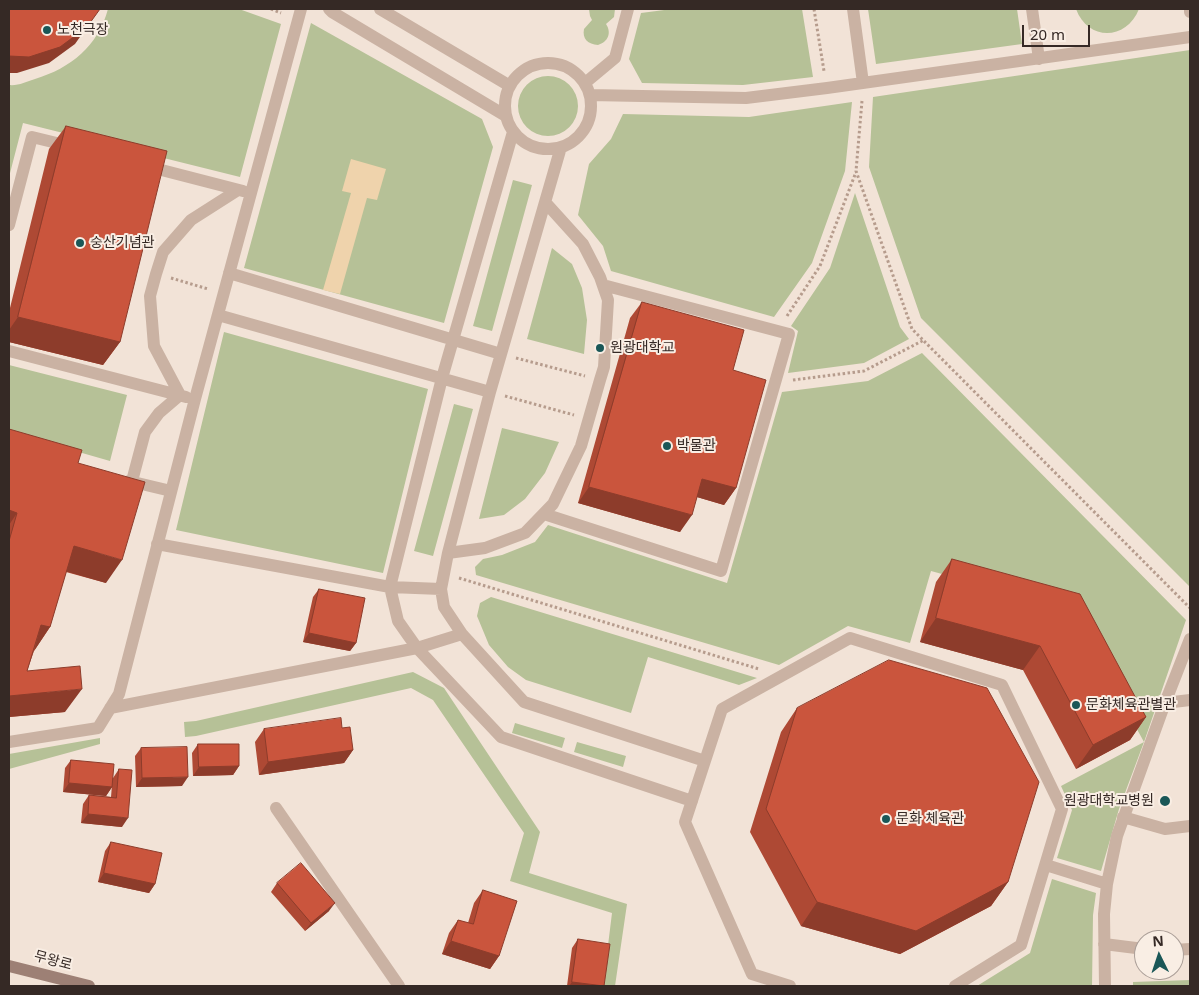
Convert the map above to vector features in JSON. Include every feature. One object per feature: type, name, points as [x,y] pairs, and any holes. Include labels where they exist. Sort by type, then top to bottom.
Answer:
[{"type":"street","name":"무왕로","points":[[12,966],[89,986]]},
{"type":"lane","points":[[9,742],[98,728],[119,694],[229,273],[244,191],[301,9]]},
{"type":"lane","points":[[329,9],[506,116]]},
{"type":"lane","points":[[380,9],[510,86]]},
{"type":"lane","points":[[587,89],[614,58],[628,9]]},
{"type":"lane","points":[[853,9],[863,83]]},
{"type":"lane","points":[[1032,9],[1038,59]]},
{"type":"lane","points":[[587,89],[746,98],[1190,37]]},
{"type":"lane","points":[[553,62],[567,67],[579,75],[592,101],[591,116],[585,129],[576,140],[561,147],[550,149],[533,146],[524,142],[513,132],[506,116],[504,106],[510,86],[514,79],[525,69],[538,63],[553,62]]},
{"type":"lane","points":[[513,132],[442,378],[390,587],[398,621],[417,648],[501,737],[692,802]]},
{"type":"lane","points":[[9,225],[32,137],[78,149]]},
{"type":"lane","points":[[561,147],[490,392],[448,553],[441,589],[444,606],[462,634],[524,702],[705,761]]},
{"type":"lane","points":[[135,163],[244,191]]},
{"type":"lane","points":[[180,395],[154,346],[150,296],[162,252],[191,220],[244,191]]},
{"type":"lane","points":[[448,553],[485,548],[525,533],[553,504],[581,446],[604,367],[608,300],[604,285],[582,244],[545,202]]},
{"type":"lane","points":[[229,273],[501,354]]},
{"type":"lane","points":[[544,514],[721,571],[789,334],[604,285]]},
{"type":"lane","points":[[218,316],[490,392]]},
{"type":"lane","points":[[9,351],[195,399]]},
{"type":"lane","points":[[132,481],[145,432],[159,413],[180,395]]},
{"type":"lane","points":[[113,476],[171,491]]},
{"type":"lane","points":[[157,544],[390,587],[441,589]]},
{"type":"lane","points":[[110,708],[417,648],[462,634]]},
{"type":"lane","points":[[790,986],[752,974],[685,822],[722,709],[850,638],[1002,685],[1062,809],[1021,946],[954,986]]},
{"type":"lane","points":[[1106,986],[1104,944],[1107,884],[1123,817],[1165,703],[1184,666],[1190,639]]},
{"type":"lane","points":[[1165,703],[1190,700]]},
{"type":"lane","points":[[276,808],[400,986]]},
{"type":"lane","points":[[1123,817],[1165,829],[1190,826]]},
{"type":"lane","points":[[1046,865],[1107,884]]},
{"type":"lane","points":[[1104,944],[1134,948]]},
{"type":"path","points":[[814,9],[827,88]]},
{"type":"path","points":[[777,331],[820,266],[856,171],[863,83]]},
{"type":"path","points":[[856,171],[912,329],[1190,608]]},
{"type":"path","points":[[156,274],[223,294]]},
{"type":"path","points":[[775,382],[864,371],[924,340]]},
{"type":"path","points":[[501,354],[600,380]]},
{"type":"path","points":[[490,392],[589,419]]},
{"type":"path","points":[[444,573],[782,676]]},
{"type":"green space","points":[[108,9],[239,9],[281,24],[240,177],[23,123],[9,177],[9,85],[22,84],[60,69],[71,62],[90,45]]},
{"type":"green space","points":[[589,9],[615,9],[614,17],[606,24],[609,31],[608,37],[598,45],[589,42],[584,36],[584,29],[592,20]]},
{"type":"green space","points":[[672,9],[802,9],[813,77],[743,85],[642,83],[629,59],[641,13]]},
{"type":"green space","points":[[868,9],[1017,9],[1022,44],[876,64]]},
{"type":"green space","points":[[1076,9],[1139,9],[1125,27],[1117,32],[1107,33],[1089,27]]},
{"type":"green space","points":[[311,23],[482,119],[493,147],[444,323],[244,268]]},
{"type":"green space","points":[[1190,50],[1190,587],[921,318],[869,167],[873,97]]},
{"type":"green space","points":[[542,76],[554,76],[570,84],[576,94],[578,106],[576,118],[570,128],[554,136],[542,136],[526,128],[518,112],[518,100],[526,84]]},
{"type":"green space","points":[[852,102],[845,171],[812,263],[774,317],[611,271],[603,246],[578,215],[589,164],[611,139],[623,114],[749,117]]},
{"type":"green space","points":[[513,180],[532,185],[492,331],[473,326]]},
{"type":"green space","points":[[855,193],[900,327],[909,339],[864,363],[788,373],[798,331],[791,326],[830,268]]},
{"type":"green space","points":[[552,248],[572,264],[582,288],[587,320],[584,354],[527,339]]},
{"type":"green space","points":[[224,332],[428,389],[383,573],[176,530]]},
{"type":"green space","points":[[922,353],[1186,620],[1144,742],[1071,609],[931,571],[910,643],[848,626],[779,665],[476,575],[475,567],[483,559],[502,555],[535,542],[548,525],[727,583],[782,392],[868,381]]},
{"type":"green space","points":[[9,365],[127,395],[110,461],[9,432]]},
{"type":"green space","points":[[454,404],[473,409],[433,556],[414,551]]},
{"type":"green space","points":[[502,428],[559,442],[545,473],[525,499],[504,515],[479,519]]},
{"type":"green space","points":[[491,597],[757,678],[739,685],[648,657],[631,713],[526,680],[508,667],[489,645],[477,616],[480,603]]},
{"type":"green space","points":[[413,672],[444,688],[540,832],[529,873],[627,904],[615,986],[603,986],[612,913],[510,881],[524,833],[433,700],[411,688],[185,737],[184,722],[196,721]]},
{"type":"green space","points":[[515,723],[565,738],[562,748],[512,733]]},
{"type":"green space","points":[[100,738],[100,744],[9,769],[9,754]]},
{"type":"green space","points":[[577,742],[626,756],[623,767],[574,752]]},
{"type":"green space","points":[[1144,742],[1119,809],[1101,871],[1057,858],[1072,810],[1061,786]]},
{"type":"green space","points":[[1052,879],[1096,893],[1093,915],[1092,986],[977,986],[1030,953]]},
{"type":"green space","points":[[1190,980],[1190,986],[1133,986],[1133,982]]},
{"type":"sand","points":[[351,159],[386,169],[377,200],[367,198],[340,294],[323,290],[351,193],[342,191]]},
{"type":"building","name":"노천극장","points":[[9,9],[100,9],[87,27],[60,47],[29,57],[9,56]]},
{"type":"building","name":"숭산기념관","points":[[66,126],[167,151],[120,342],[18,317]]},
{"type":"building","name":"박물관","points":[[642,302],[744,330],[733,370],[766,380],[736,488],[702,479],[692,515],[589,487]]},
{"type":"building","points":[[9,429],[82,450],[78,463],[145,482],[122,560],[74,546],[50,627],[41,625],[27,671],[80,666],[82,689],[9,696],[9,541],[17,513],[9,510]]},
{"type":"building","points":[[952,559],[1080,594],[1146,717],[1093,745],[1040,646],[936,618]]},
{"type":"building","points":[[319,589],[365,598],[356,643],[309,633]]},
{"type":"building","name":"문화 체육관","points":[[889,660],[987,688],[1039,782],[1008,882],[916,931],[817,902],[766,809],[797,708]]},
{"type":"building","points":[[341,718],[342,728],[350,727],[353,750],[268,762],[264,729]]},
{"type":"building","points":[[198,744],[239,744],[239,766],[199,767]]},
{"type":"building","points":[[187,747],[188,777],[142,778],[141,748]]},
{"type":"building","points":[[71,760],[114,764],[112,787],[69,783]]},
{"type":"building","points":[[119,769],[132,770],[128,818],[88,814],[89,795],[116,798]]},
{"type":"building","points":[[111,842],[162,853],[155,884],[104,873]]},
{"type":"building","points":[[301,863],[335,903],[311,923],[277,883]]},
{"type":"building","points":[[483,890],[517,901],[499,956],[451,941],[458,920],[473,924]]},
{"type":"building","points":[[578,939],[610,944],[604,986],[572,982]]},
{"type":"place","name":"노천극장","points":[[47,30]]},
{"type":"place","name":"숭산기념관","points":[[80,243]]},
{"type":"place","name":"원광대학교","points":[[600,348]]},
{"type":"place","name":"박물관","points":[[667,446]]},
{"type":"place","name":"문화체육관별관","points":[[1076,705]]},
{"type":"place","name":"원광대학교병원","points":[[1165,801]]},
{"type":"place","name":"문화 체육관","points":[[886,819]]}]
